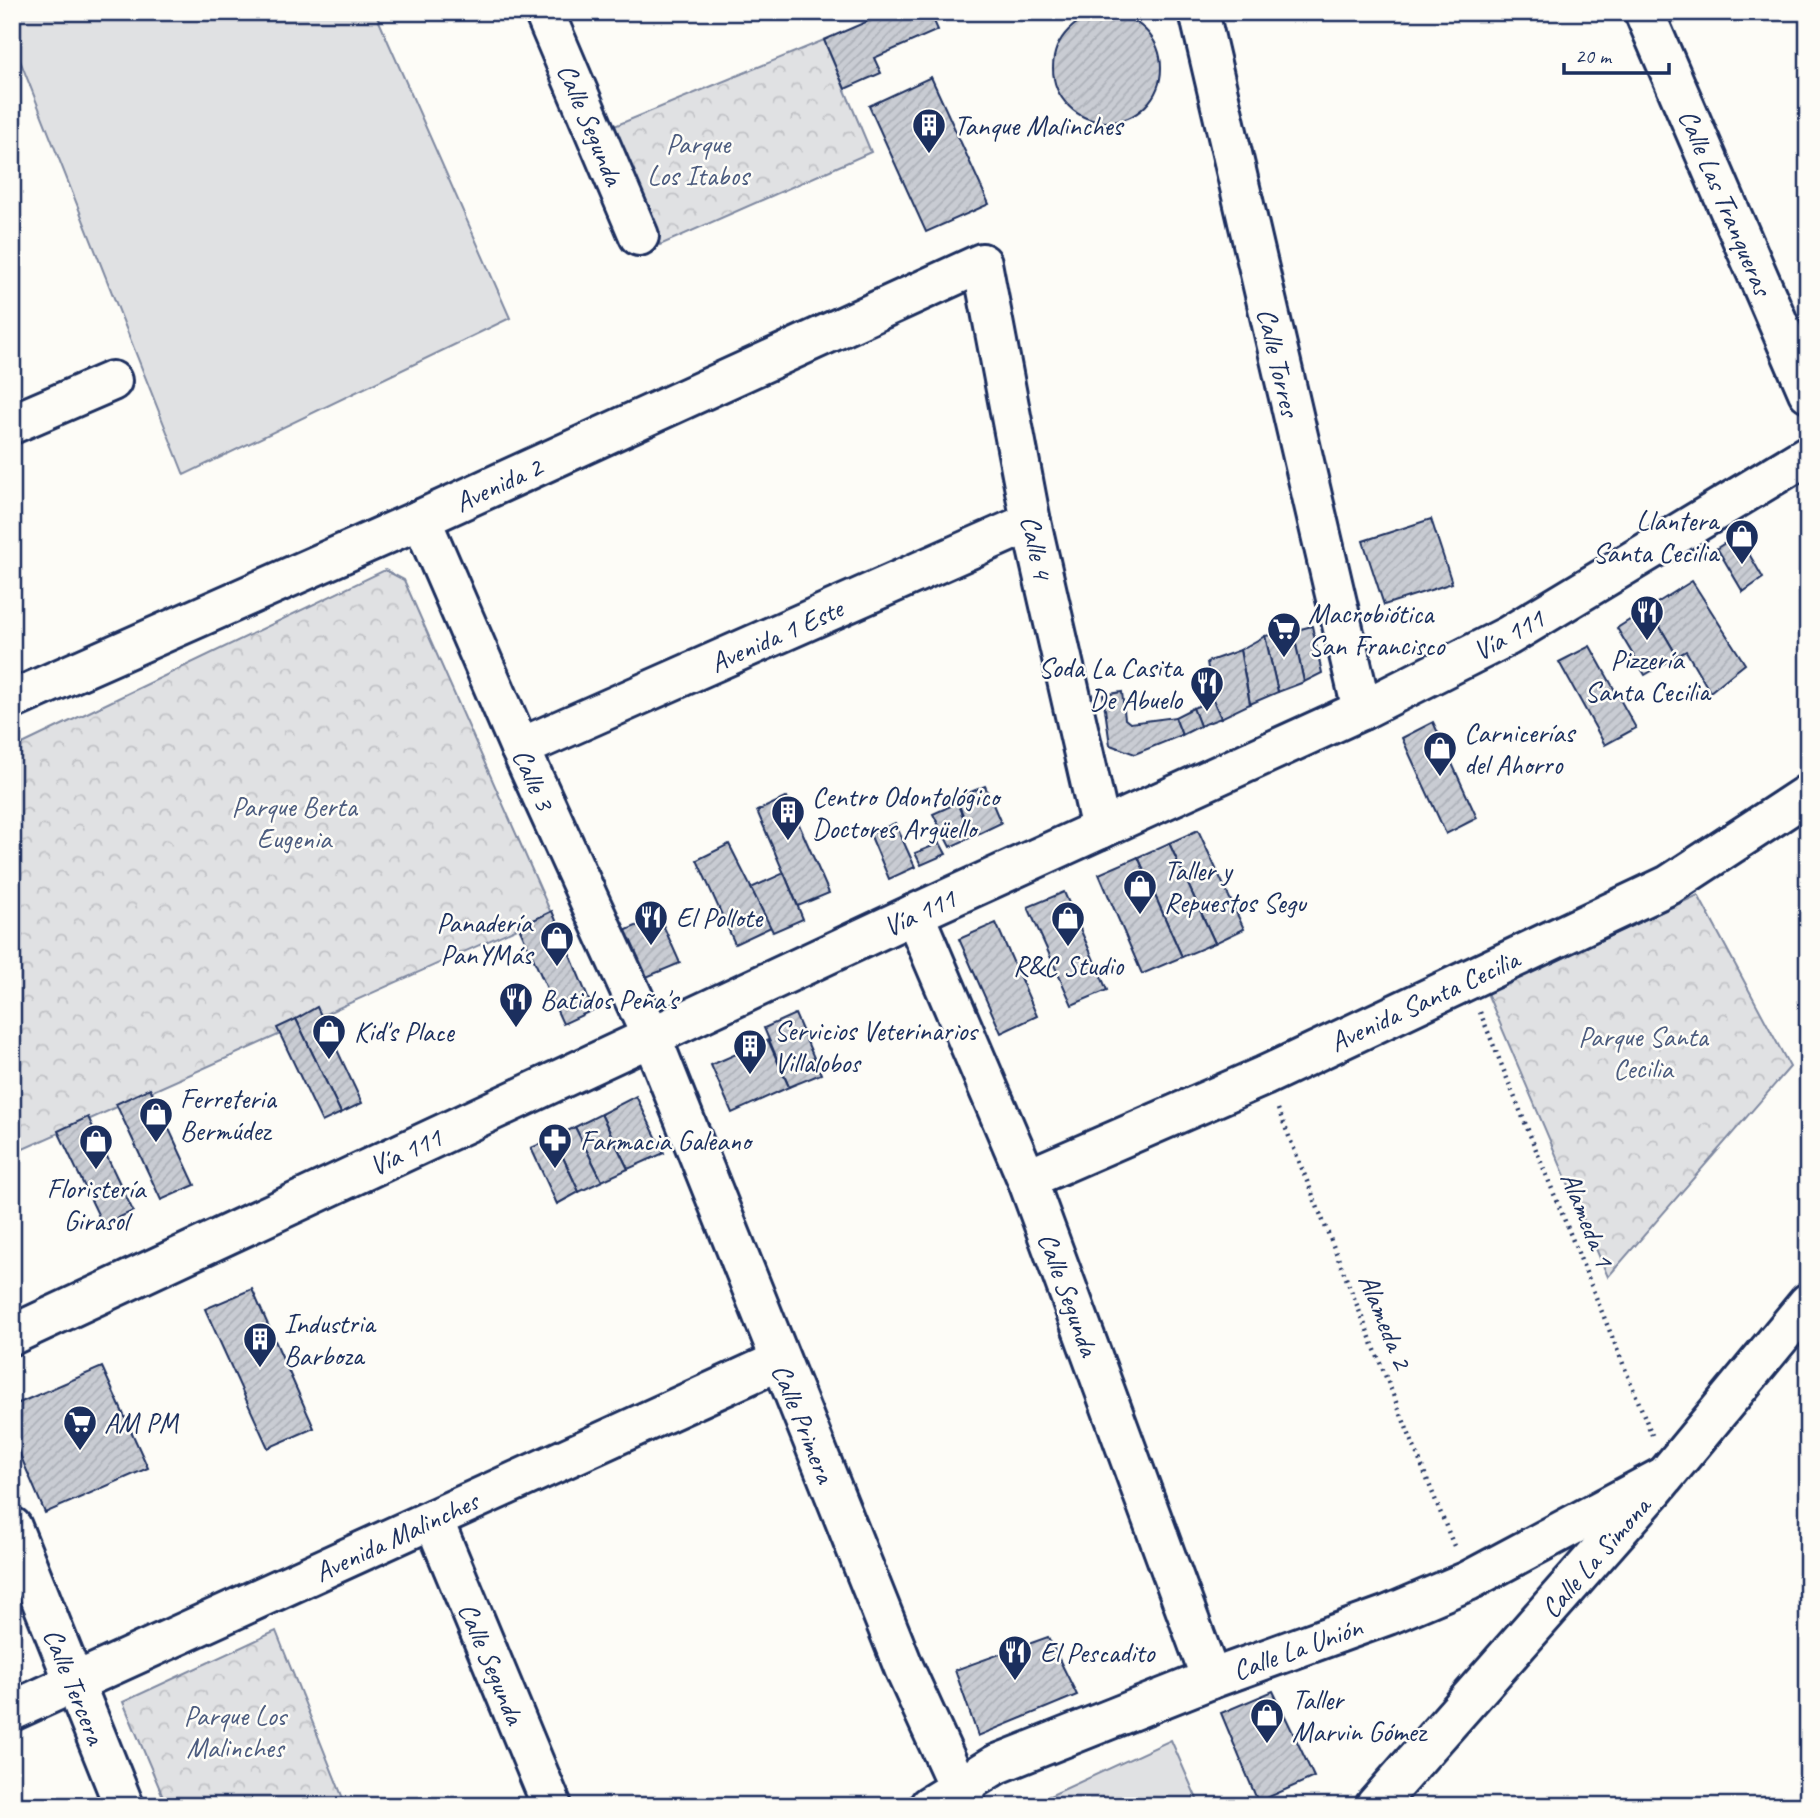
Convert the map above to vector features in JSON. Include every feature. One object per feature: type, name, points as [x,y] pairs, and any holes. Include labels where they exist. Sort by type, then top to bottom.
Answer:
[{"type":"street","name":"Calle Torres","points":[[1199,12],[1362,710]]},
{"type":"street","name":"Calle Las Tranqueras","points":[[1644,12],[1808,392]]},
{"type":"street","name":"Calle Segunda","points":[[549,14],[639,236]]},
{"type":"street","name":"Avenida 2","points":[[12,700],[421,519],[982,263]]},
{"type":"street","name":"Calle 4","points":[[982,263],[1031,522],[1101,829]]},
{"type":"street","points":[[12,424],[112,381]]},
{"type":"street","name":"Vía 111","points":[[12,1335],[914,914],[1362,710],[1508,636],[1808,455]]},
{"type":"street","name":"Calle 3","points":[[421,519],[520,748],[651,1036]]},
{"type":"street","name":"Avenida 1 Este","points":[[520,748],[1031,522]]},
{"type":"street","name":"Avenida Santa Cecilia","points":[[1027,1179],[1264,1076],[1669,885],[1808,794]]},
{"type":"street","name":"Calle Segunda","points":[[914,914],[1027,1179],[1211,1679]]},
{"type":"street","name":"Calle Primera","points":[[651,1036],[779,1361],[905,1668],[951,1799]]},
{"type":"street","name":"Calle La Simona","points":[[1375,1806],[1661,1478],[1808,1303]]},
{"type":"street","name":"Avenida Malinches","points":[[12,1711],[779,1361]]},
{"type":"street","name":"Calle La Unión","points":[[951,1799],[995,1765],[1211,1679],[1388,1615],[1468,1581],[1661,1478]]},
{"type":"street","name":"Calle Segunda","points":[[433,1520],[552,1806]]},
{"type":"street","name":"Calle Tercera","points":[[12,1527],[124,1806]]},
{"type":"path","name":"Alameda 1","points":[[1466,979],[1650,1427],[1661,1478]]},
{"type":"path","name":"Alameda 2","points":[[1264,1076],[1468,1581]]},
{"type":"green space","points":[[12,12],[375,12],[510,318],[184,475],[12,40]]},
{"type":"green space","name":"Parque Los Itabos","points":[[824,40],[871,152],[660,245],[612,127]]},
{"type":"green space","name":"Parque Berta Eugenia","points":[[385,570],[404,580],[551,913],[12,1154],[12,749]]},
{"type":"green space","name":"Parque Santa Cecilia","points":[[1698,895],[1790,1067],[1608,1277],[1487,993]]},
{"type":"green space","name":"Parque Los Malinches","points":[[276,1631],[346,1806],[167,1806],[123,1702]]},
{"type":"green space","points":[[1171,1740],[1200,1806],[1028,1806]]},
{"type":"building","points":[[889,12],[930,12],[938,30],[874,58],[881,73],[845,89],[824,40]]},
{"type":"building","name":"Tanque Malinches","points":[[1107,14],[1128,18],[1145,30],[1157,47],[1161,68],[1157,89],[1145,106],[1128,118],[1107,122],[1086,118],[1069,106],[1057,89],[1053,68],[1057,47],[1069,30],[1086,18]]},
{"type":"building","name":"Tanque Malinches","points":[[931,77],[989,204],[926,232],[869,106]]},
{"type":"building","points":[[1431,519],[1452,583],[1384,605],[1363,541]]},
{"type":"building","name":"Llantera Santa Cecilia","points":[[1738,535],[1763,578],[1743,592],[1717,548]]},
{"type":"building","points":[[1692,581],[1745,664],[1710,692],[1686,651],[1677,656],[1649,608]]},
{"type":"building","name":"Pizzería Santa Cecilia","points":[[1649,608],[1677,656],[1645,675],[1617,628]]},
{"type":"building","points":[[1312,626],[1322,673],[1304,682],[1293,631]]},
{"type":"building","name":"Macrobiótica San Francisco","points":[[1293,631],[1304,682],[1278,692],[1265,636]]},
{"type":"building","points":[[1265,636],[1278,692],[1250,704],[1240,650]]},
{"type":"building","points":[[1590,646],[1636,728],[1605,745],[1559,662]]},
{"type":"building","points":[[1240,650],[1250,704],[1221,718],[1213,700],[1207,662]]},
{"type":"building","points":[[1122,692],[1125,719],[1130,723],[1175,717],[1182,735],[1135,754],[1110,745],[1103,695]]},
{"type":"building","name":"Soda La Casita De Abuelo","points":[[1213,700],[1221,718],[1200,726],[1193,708]]},
{"type":"building","points":[[1193,708],[1200,726],[1182,735],[1175,717]]},
{"type":"building","name":"Carnicerías del Ahorro","points":[[1433,722],[1477,818],[1446,834],[1402,738]]},
{"type":"building","points":[[985,786],[1001,823],[972,837],[956,798]]},
{"type":"building","name":"Centro Odontológico Doctores Argüello","points":[[787,797],[829,893],[798,906],[757,811]]},
{"type":"building","points":[[957,803],[972,837],[950,847],[933,814]]},
{"type":"building","points":[[895,823],[915,867],[889,879],[870,834]]},
{"type":"building","points":[[1198,830],[1244,929],[1215,943],[1169,843]]},
{"type":"building","points":[[940,843],[946,854],[921,865],[915,853]]},
{"type":"building","points":[[1169,843],[1215,943],[1182,957],[1138,857]]},
{"type":"building","points":[[729,844],[771,927],[735,944],[697,860]]},
{"type":"building","name":"Taller y Repuestos Segu","points":[[1138,857],[1182,957],[1142,974],[1099,874]]},
{"type":"building","points":[[784,873],[803,919],[773,932],[751,888]]},
{"type":"building","name":"R&C Studio","points":[[1064,892],[1107,990],[1072,1005],[1028,907]]},
{"type":"building","name":"Panadería PanYMás","points":[[552,911],[593,1010],[563,1024],[519,927]]},
{"type":"building","name":"El Pollote","points":[[659,916],[680,963],[644,978],[622,932]]},
{"type":"building","points":[[996,923],[1037,1016],[1001,1033],[959,939]]},
{"type":"building","name":"Kid's Place","points":[[317,1007],[362,1103],[341,1113],[296,1019]]},
{"type":"building","points":[[795,1014],[821,1074],[789,1087],[764,1028]]},
{"type":"building","points":[[296,1019],[341,1113],[322,1122],[277,1028]]},
{"type":"building","name":"Servicios Veterinarios Villalobos","points":[[768,1040],[789,1087],[732,1113],[711,1065]]},
{"type":"building","name":"Ferreteria Bermúdez","points":[[150,1088],[195,1185],[161,1200],[116,1104]]},
{"type":"building","points":[[636,1096],[664,1153],[628,1169],[601,1114]]},
{"type":"building","points":[[601,1114],[628,1169],[602,1181],[575,1127]]},
{"type":"building","name":"Floristería Girasol","points":[[88,1117],[133,1211],[103,1225],[58,1131]]},
{"type":"building","points":[[575,1127],[602,1181],[579,1192],[554,1138]]},
{"type":"building","name":"Farmacia Galeano","points":[[554,1138],[579,1192],[557,1204],[531,1148]]},
{"type":"building","name":"Industria Barboza","points":[[252,1289],[314,1428],[268,1448],[205,1309]]},
{"type":"building","name":"AM PM","points":[[102,1367],[148,1468],[45,1513],[12,1436],[12,1406]]},
{"type":"building","name":"El Pescadito","points":[[1048,1637],[1077,1695],[978,1736],[955,1670]]},
{"type":"building","name":"Taller Marvin Gómez","points":[[1273,1691],[1314,1777],[1258,1802],[1221,1713]]},
{"type":"place","name":"Tanque Malinches","points":[[929,155]]},
{"type":"place","name":"Llantera Santa Cecilia","points":[[1742,566]]},
{"type":"place","name":"Pizzería Santa Cecilia","points":[[1647,642]]},
{"type":"place","name":"Macrobiótica San Francisco","points":[[1284,659]]},
{"type":"place","name":"Soda La Casita De Abuelo","points":[[1207,713]]},
{"type":"place","name":"Carnicerías del Ahorro","points":[[1440,778]]},
{"type":"place","name":"Centro Odontológico Doctores Argüello","points":[[788,842]]},
{"type":"place","name":"Taller y Repuestos Segu","points":[[1140,916]]},
{"type":"place","name":"El Pollote","points":[[651,947]]},
{"type":"place","name":"R&C Studio","points":[[1068,948]]},
{"type":"place","name":"Panadería PanYMás","points":[[557,968]]},
{"type":"place","name":"Batidos Peña's","points":[[516,1029]]},
{"type":"place","name":"Kid's Place","points":[[329,1061]]},
{"type":"place","name":"Servicios Veterinarios Villalobos","points":[[750,1076]]},
{"type":"place","name":"Ferreteria Bermúdez","points":[[156,1144]]},
{"type":"place","name":"Farmacia Galeano","points":[[555,1170]]},
{"type":"place","name":"Floristería Girasol","points":[[96,1171]]},
{"type":"place","name":"Industria Barboza","points":[[260,1369]]},
{"type":"place","name":"AM PM","points":[[80,1452]]},
{"type":"place","name":"El Pescadito","points":[[1015,1682]]},
{"type":"place","name":"Taller Marvin Gómez","points":[[1267,1745]]}]
